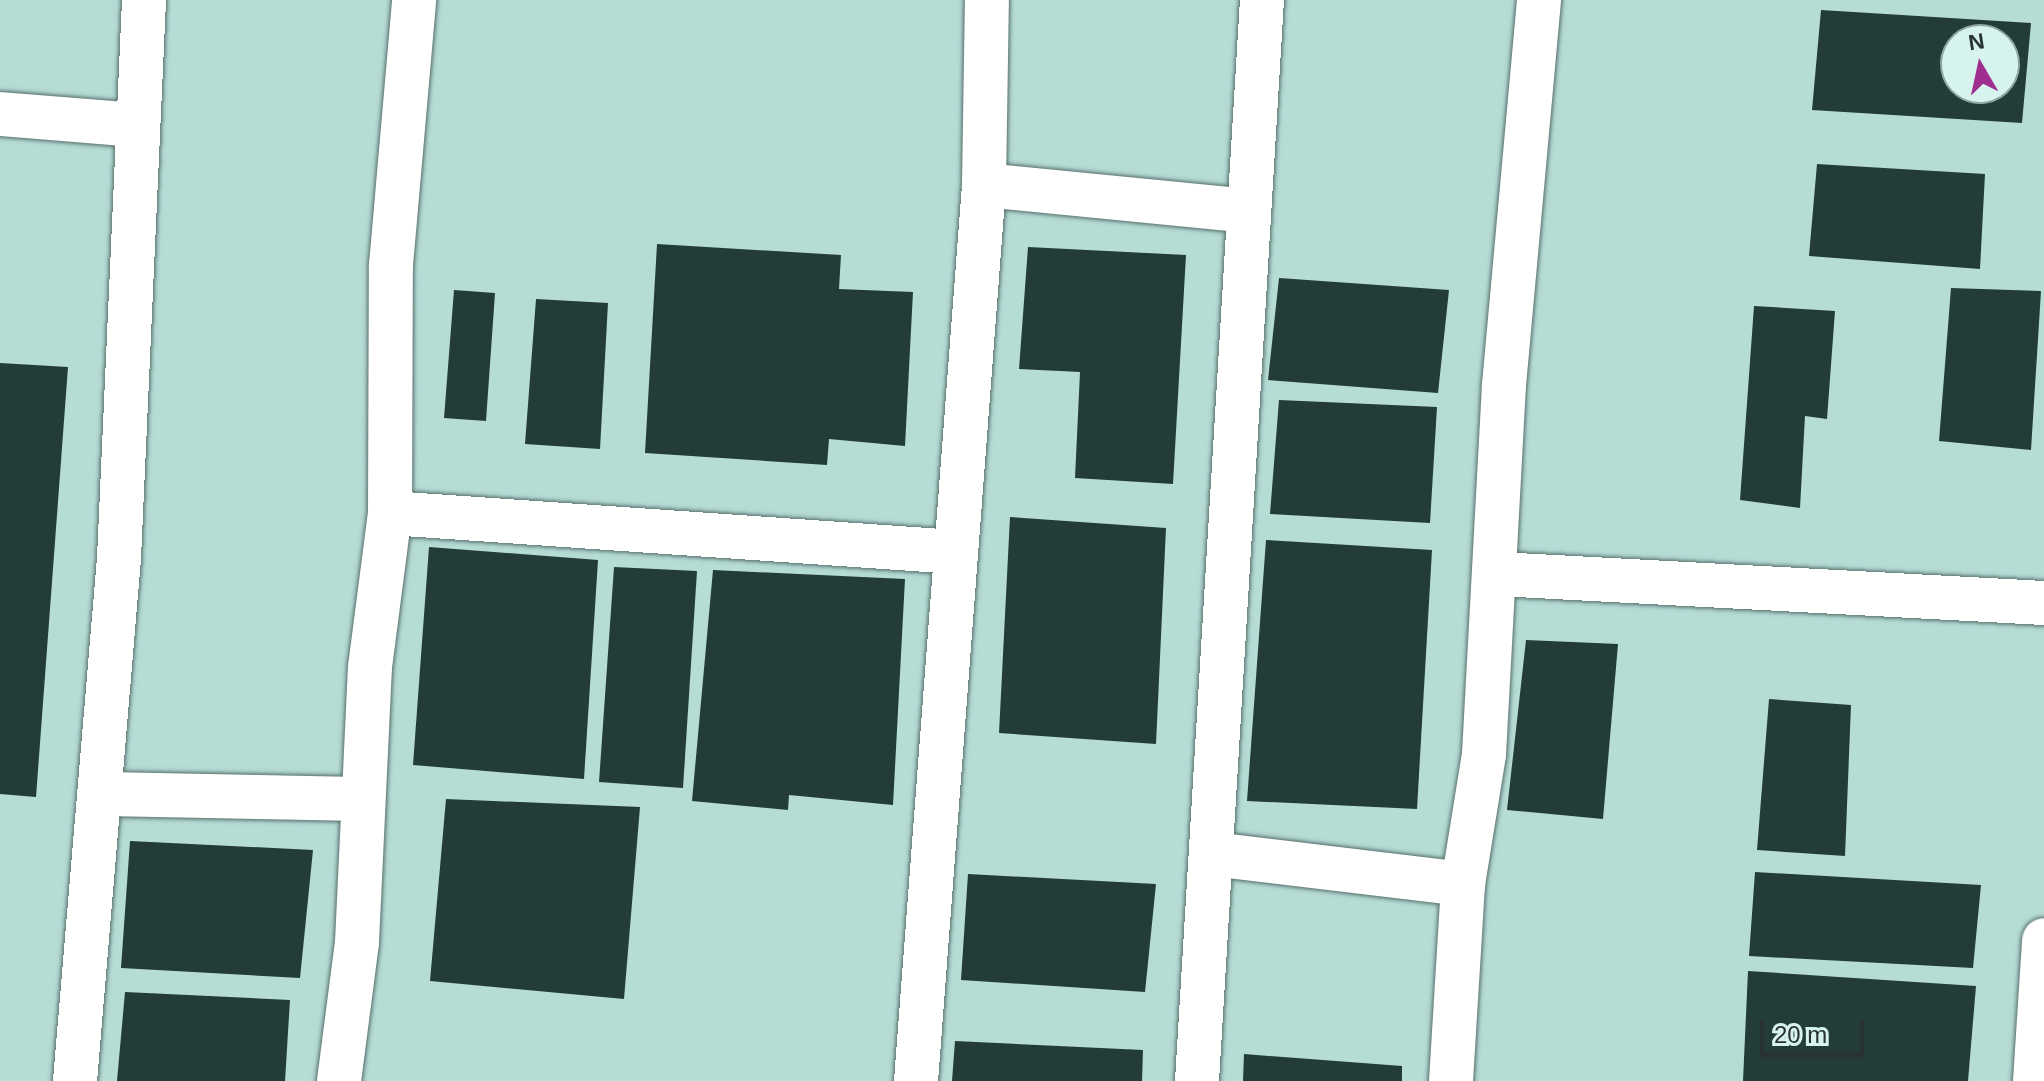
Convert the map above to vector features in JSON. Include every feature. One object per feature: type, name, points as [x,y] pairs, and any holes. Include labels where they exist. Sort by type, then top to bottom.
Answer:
[{"type":"lane","points":[[75,1081],[102,794],[131,327],[144,0]]},
{"type":"lane","points":[[339,1081],[357,942],[370,667],[390,513],[391,265],[414,0]]},
{"type":"lane","points":[[916,1081],[984,185],[987,0]]},
{"type":"lane","points":[[1197,1081],[1262,0]]},
{"type":"lane","points":[[1451,1081],[1463,884],[1484,754],[1498,574],[1504,385],[1539,0]]},
{"type":"lane","points":[[0,114],[137,125]]},
{"type":"lane","points":[[984,185],[1247,211]]},
{"type":"lane","points":[[390,513],[956,552]]},
{"type":"lane","points":[[1498,574],[2044,603]]},
{"type":"lane","points":[[102,794],[363,799]]},
{"type":"lane","points":[[1212,854],[1463,884]]},
{"type":"lane","points":[[2035,1081],[2044,940]]},
{"type":"shaded area","points":[[0,0],[2044,0],[2044,1081],[0,1081]]},
{"type":"building","points":[[1821,10],[2031,23],[2022,123],[1812,110]]},
{"type":"building","points":[[1817,164],[1985,174],[1980,269],[1809,256]]},
{"type":"building","points":[[657,244],[841,255],[839,289],[913,292],[905,446],[829,439],[827,465],[645,453]]},
{"type":"building","points":[[1028,247],[1186,255],[1173,484],[1075,478],[1080,372],[1019,369]]},
{"type":"building","points":[[1279,278],[1449,290],[1438,393],[1268,380]]},
{"type":"building","points":[[1951,288],[2041,291],[2031,450],[1939,441]]},
{"type":"building","points":[[454,290],[495,293],[486,421],[444,418]]},
{"type":"building","points":[[536,299],[608,303],[600,449],[525,444]]},
{"type":"building","points":[[1754,306],[1835,311],[1827,419],[1805,416],[1800,508],[1740,500]]},
{"type":"building","points":[[0,363],[68,367],[36,797],[0,794]]},
{"type":"building","points":[[1279,400],[1437,407],[1430,523],[1270,514]]},
{"type":"building","points":[[1010,517],[1166,528],[1156,744],[999,733]]},
{"type":"building","points":[[1266,540],[1432,550],[1417,809],[1247,801]]},
{"type":"building","points":[[429,547],[598,560],[584,779],[413,765]]},
{"type":"building","points":[[614,567],[697,571],[683,788],[599,782]]},
{"type":"building","points":[[713,570],[905,579],[893,805],[789,795],[788,810],[692,801]]},
{"type":"building","points":[[1526,640],[1618,644],[1603,819],[1507,810]]},
{"type":"building","points":[[1769,699],[1851,705],[1845,856],[1757,850]]},
{"type":"building","points":[[446,799],[640,807],[624,999],[430,981]]},
{"type":"building","points":[[130,841],[313,850],[300,978],[121,968]]},
{"type":"building","points":[[1755,872],[1981,885],[1973,968],[1749,956]]},
{"type":"building","points":[[968,874],[1156,884],[1145,992],[961,980]]},
{"type":"building","points":[[1748,971],[1976,986],[1968,1081],[1743,1081]]},
{"type":"building","points":[[125,992],[290,1000],[285,1081],[117,1081]]},
{"type":"building","points":[[955,1041],[1143,1050],[1142,1081],[952,1081]]},
{"type":"building","points":[[1244,1054],[1402,1066],[1402,1081],[1243,1081]]}]
